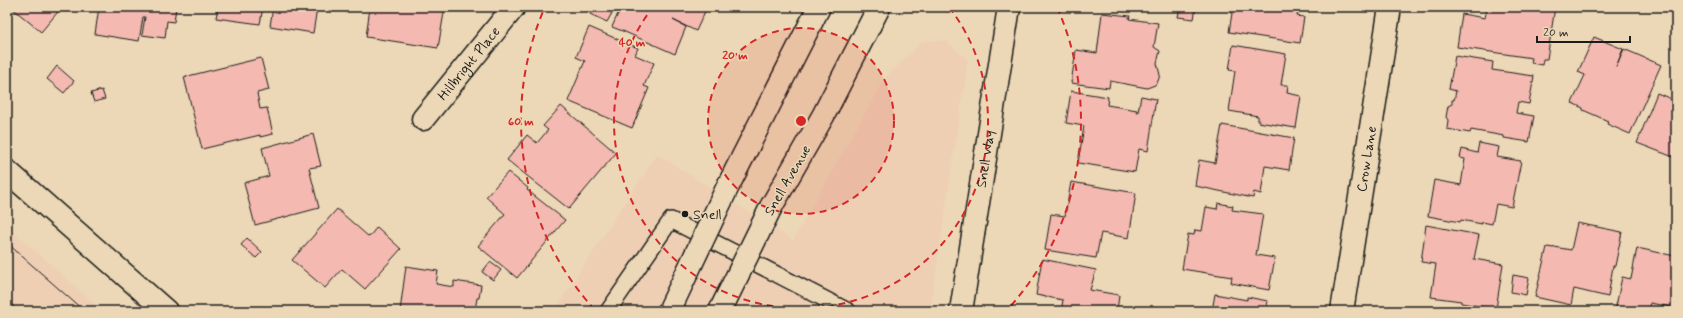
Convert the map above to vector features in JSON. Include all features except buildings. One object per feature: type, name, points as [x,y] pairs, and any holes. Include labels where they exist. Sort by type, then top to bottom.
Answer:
[{"type":"main road","name":"Hillbright Place","points":[[423,119],[514,7]]},
{"type":"main road","points":[[669,311],[729,184],[819,7]]},
{"type":"main road","name":"Snell Avenue","points":[[720,311],[771,206],[823,116],[879,7]]},
{"type":"main road","name":"Snell Way","points":[[961,311],[1009,7]]},
{"type":"main road","name":"Crow Lane","points":[[1342,311],[1390,7]]},
{"type":"main road","points":[[7,171],[166,311]]},
{"type":"lane","points":[[608,311],[671,220],[848,311]]},
{"type":"shaded area","name":"Snell","points":[[923,41],[946,41],[968,60],[930,311],[554,311],[657,154],[793,240],[884,79]]},
{"type":"shaded area","points":[[7,226],[103,311],[7,311]]},
{"type":"tram line","points":[[7,243],[84,311]]},
{"type":"tram line","points":[[7,301],[18,311]]},
{"type":"place","name":"Snell","points":[[685,214]]}]
